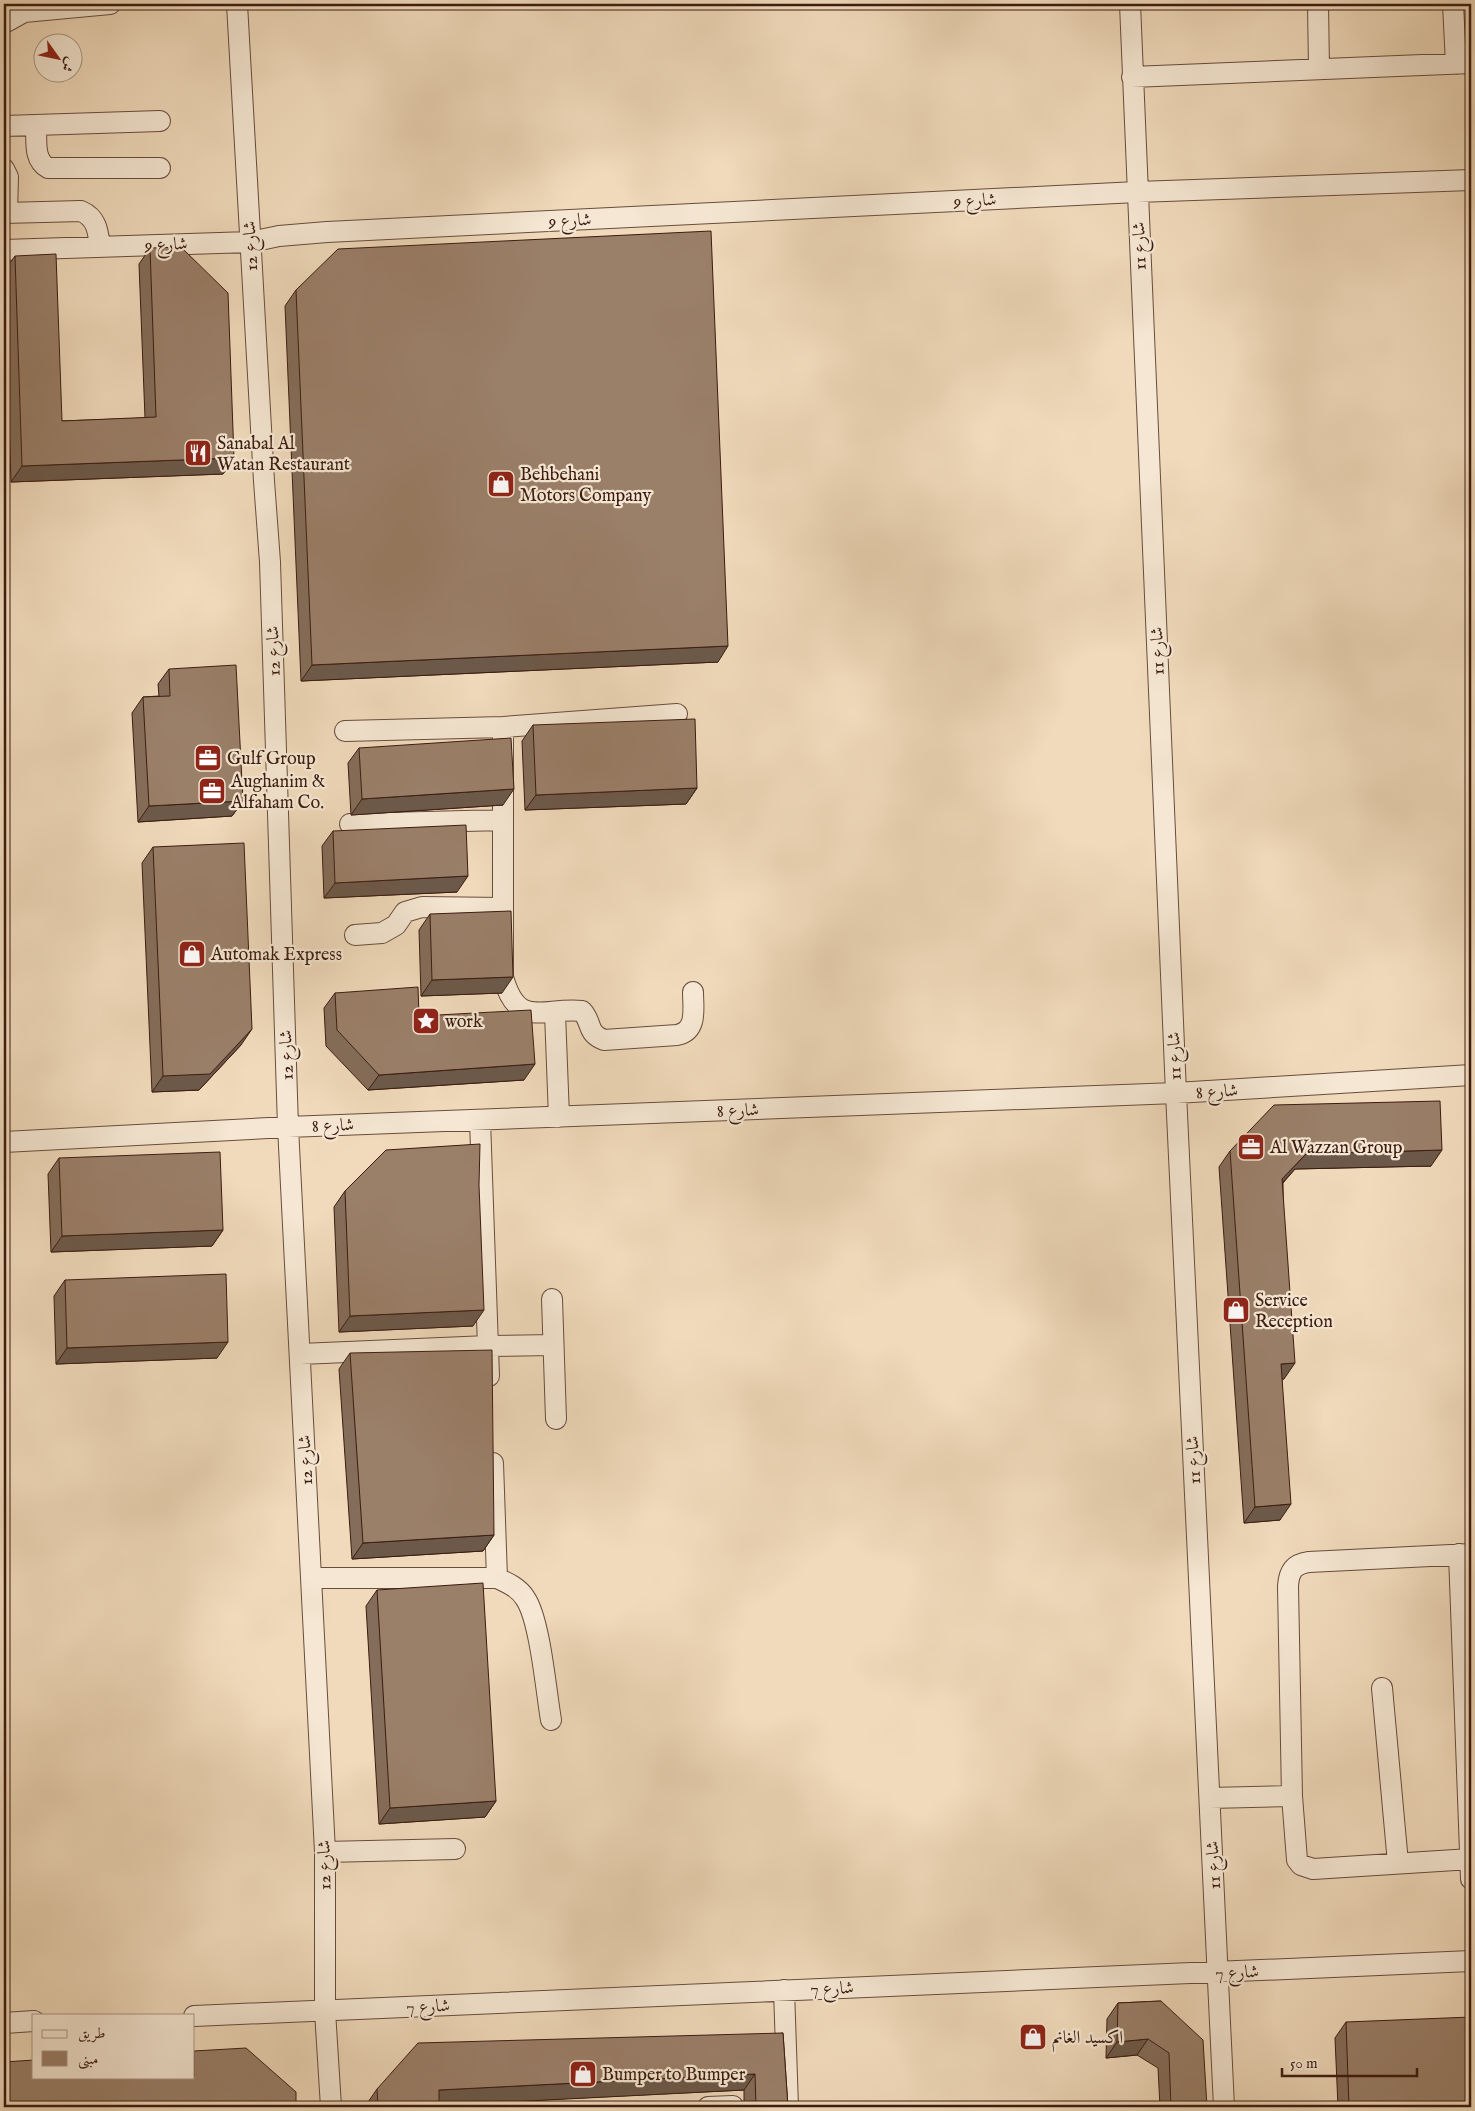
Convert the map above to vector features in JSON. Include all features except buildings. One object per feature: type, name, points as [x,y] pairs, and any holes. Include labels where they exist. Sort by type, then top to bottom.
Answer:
[{"type":"street","points":[[4,22],[24,12],[110,4]]},
{"type":"street","name":"شارع 12","points":[[238,4],[250,242],[270,562],[288,1127],[325,1852],[325,2011],[331,2107]]},
{"type":"street","name":"شارع 11","points":[[1130,4],[1176,1093],[1224,2107]]},
{"type":"street","points":[[1318,4],[1319,69]]},
{"type":"street","points":[[1132,77],[1463,63],[1453,4]]},
{"type":"street","points":[[4,126],[160,120]]},
{"type":"street","points":[[36,125],[38,155],[41,163],[48,168],[160,168]]},
{"type":"street","points":[[4,169],[8,177],[6,213],[81,211],[88,214],[96,223],[100,247]]},
{"type":"street","name":"شارع 9","points":[[4,250],[250,242],[279,236],[327,232],[1137,192],[1471,180]]},
{"type":"street","points":[[345,730],[503,727],[677,714]]},
{"type":"street","points":[[503,727],[503,977],[508,993],[515,1004],[527,1012],[582,1011],[588,1018],[590,1030],[594,1036],[604,1040],[684,1034],[690,1028],[693,1020],[693,992]]},
{"type":"street","points":[[350,824],[503,820]]},
{"type":"street","points":[[354,935],[382,933],[396,925],[405,912],[422,908],[503,908]]},
{"type":"street","points":[[555,1012],[559,1117]]},
{"type":"street","name":"شارع 8","points":[[4,1142],[288,1127],[1176,1093],[1471,1075]]},
{"type":"street","points":[[480,1120],[490,1394]]},
{"type":"street","points":[[552,1299],[556,1419]]},
{"type":"street","points":[[300,1354],[553,1345]]},
{"type":"street","points":[[492,1443],[497,1578]]},
{"type":"street","points":[[1470,1859],[1398,1862],[1313,1869],[1300,1865],[1296,1853],[1292,1796],[1288,1586],[1292,1569],[1300,1563],[1465,1554],[1471,1879]]},
{"type":"street","points":[[311,1578],[497,1578],[512,1585],[525,1598],[534,1617],[551,1720]]},
{"type":"street","points":[[1382,1688],[1398,1862]]},
{"type":"street","points":[[1210,1798],[1292,1796]]},
{"type":"street","points":[[325,1852],[456,1849]]},
{"type":"street","name":"شارع 7","points":[[195,2016],[1471,1961]]},
{"type":"street","points":[[784,1990],[788,2107]]},
{"type":"street","points":[[4,2022],[32,2021]]},
{"type":"street","points":[[708,2107],[733,2106]]},
{"type":"place","name":"Sanabal Al Watan Restaurant","points":[[198,453]]},
{"type":"place","name":"Behbehani Motors Company","points":[[501,484]]},
{"type":"place","name":"Gulf Group","points":[[208,758]]},
{"type":"place","name":"Aughanim & Alfaham Co.","points":[[212,791]]},
{"type":"place","name":"Automak Express","points":[[192,954]]},
{"type":"place","name":"work","points":[[426,1021]]},
{"type":"place","name":"Al Wazzan Group","points":[[1251,1147]]},
{"type":"place","name":"Service Reception","points":[[1236,1310]]},
{"type":"place","name":"اكسيد الغانم","points":[[1033,2037]]},
{"type":"place","name":"Bumper to Bumper","points":[[583,2074]]}]
